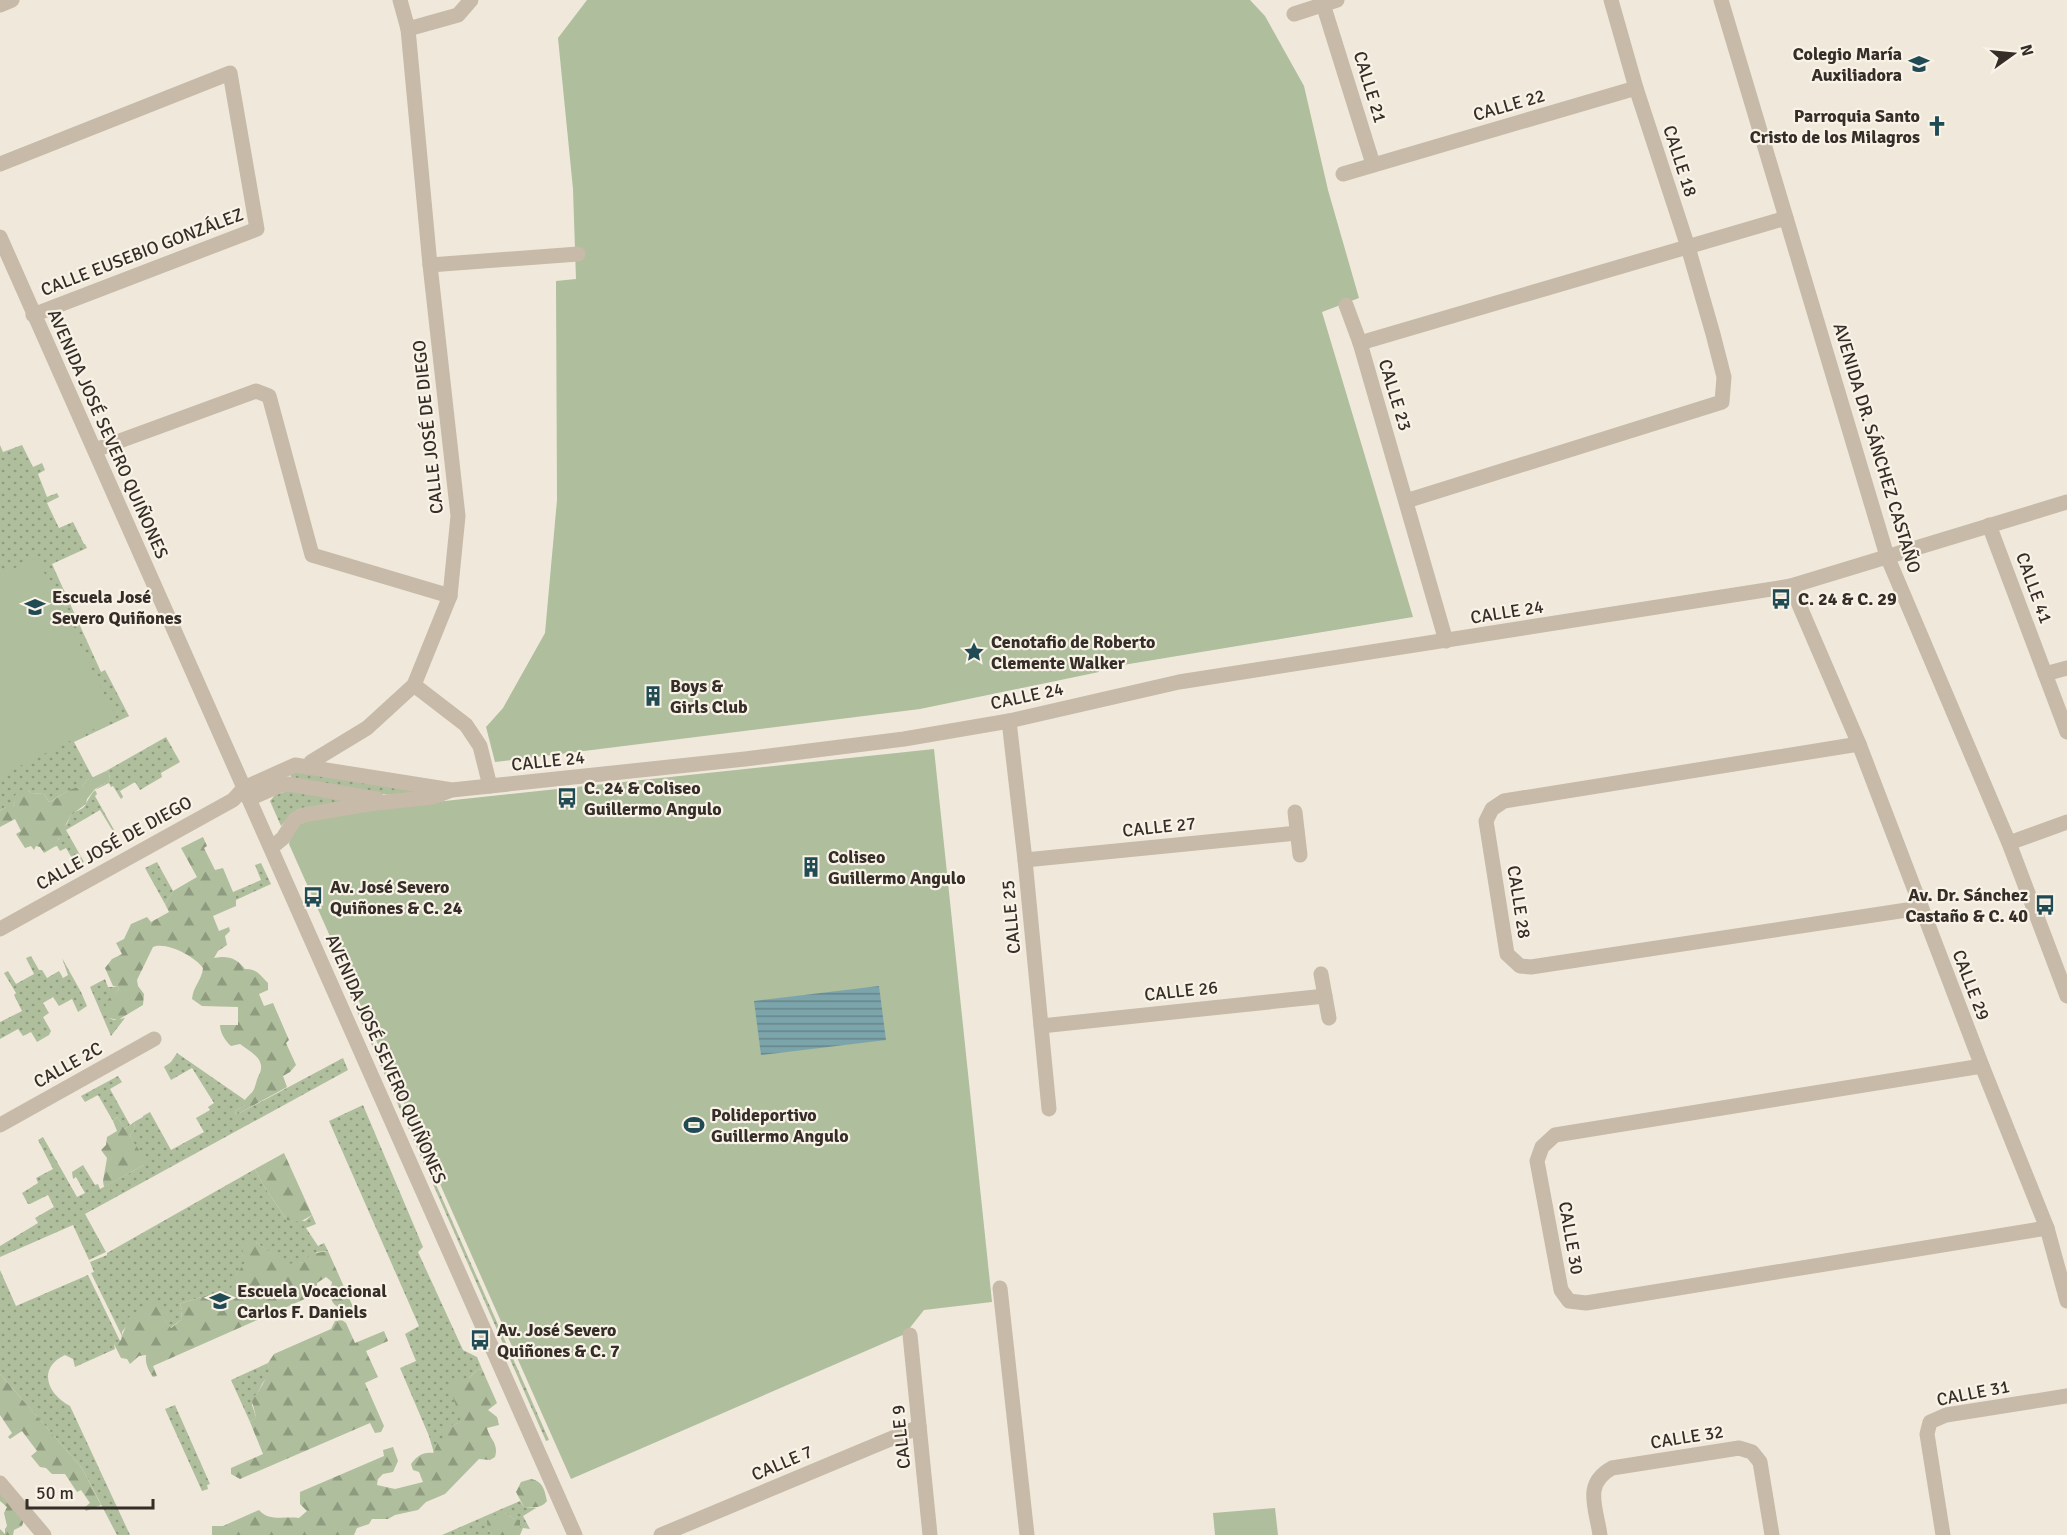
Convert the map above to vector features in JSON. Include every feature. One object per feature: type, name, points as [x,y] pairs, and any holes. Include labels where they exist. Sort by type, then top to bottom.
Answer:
[{"type":"street","points":[[0,5],[12,0]]},
{"type":"street","name":"CALLE JOSÉ DE DIEGO","points":[[311,762],[367,728],[414,685],[450,597],[458,516],[430,265],[408,29],[400,0]]},
{"type":"street","points":[[408,29],[458,15],[471,0]]},
{"type":"street","name":"CALLE 18","points":[[1406,501],[1722,402],[1724,376],[1713,334],[1611,0]]},
{"type":"street","name":"AVENIDA DR. SÁNCHEZ CASTAÑO","points":[[1721,0],[1887,556],[2009,843],[2067,996]]},
{"type":"street","points":[[1294,14],[1330,2]]},
{"type":"street","name":"CALLE 21","points":[[1330,2],[1373,164]]},
{"type":"street","name":"CALLE EUSEBIO GONZÁLEZ","points":[[0,164],[230,73],[257,229],[33,315]]},
{"type":"street","name":"CALLE 22","points":[[1373,164],[1636,88]]},
{"type":"street","points":[[1343,174],[1373,164]]},
{"type":"street","name":"CALLE 23","points":[[1446,641],[1359,343],[1786,218]]},
{"type":"street","name":"AVENIDA JOSÉ SEVERO QUIÑONES","points":[[0,237],[575,1535]]},
{"type":"street","points":[[430,265],[578,254]]},
{"type":"street","points":[[1346,305],[1359,343]]},
{"type":"street","points":[[95,450],[256,390],[269,396],[312,555],[450,597]]},
{"type":"street","name":"CALLE 24","points":[[247,793],[296,765],[452,790],[745,759],[904,739],[1009,721],[1179,682],[1791,586],[2067,502]]},
{"type":"street","name":"CALLE 41","points":[[1989,525],[2067,732]]},
{"type":"street","name":"CALLE 29","points":[[1791,586],[1858,744],[1920,908],[2047,1228],[2067,1301]]},
{"type":"street","points":[[2045,674],[2067,668]]},
{"type":"street","points":[[414,685],[466,725],[480,746],[490,786]]},
{"type":"street","name":"CALLE 25","points":[[1009,721],[1049,1109]]},
{"type":"street","name":"CALLE 28","points":[[1858,744],[1504,801],[1492,809],[1486,821],[1507,954],[1520,966],[1531,967],[1920,908]]},
{"type":"street","points":[[247,793],[288,784],[389,801]]},
{"type":"street","points":[[271,848],[283,838],[296,819],[304,815],[433,796],[452,790]]},
{"type":"street","name":"CALLE JOSÉ DE DIEGO","points":[[0,928],[247,793]]},
{"type":"street","points":[[1295,812],[1300,855]]},
{"type":"street","points":[[2009,843],[2067,822]]},
{"type":"street","name":"CALLE 27","points":[[1025,860],[1297,833]]},
{"type":"street","points":[[1321,974],[1329,1018]]},
{"type":"street","name":"CALLE 26","points":[[1041,1026],[1325,996]]},
{"type":"street","name":"CALLE 2C","points":[[0,1125],[154,1039]]},
{"type":"street","name":"CALLE 30","points":[[1982,1066],[1555,1135],[1542,1147],[1537,1161],[1561,1290],[1569,1301],[1586,1303],[2047,1228]]},
{"type":"street","points":[[1000,1288],[1027,1535]]},
{"type":"street","name":"CALLE 9","points":[[910,1335],[930,1535]]},
{"type":"street","name":"CALLE 31","points":[[1943,1535],[1927,1434],[1930,1422],[1946,1415],[2067,1396]]},
{"type":"street","name":"CALLE 7","points":[[661,1535],[919,1427]]},
{"type":"street","name":"CALLE 32","points":[[1600,1535],[1593,1489],[1601,1474],[1612,1468],[1739,1448],[1752,1452],[1760,1462],[1772,1535]]},
{"type":"street","points":[[0,1483],[44,1535]]},
{"type":"green space","points":[[587,0],[1250,0],[1265,16],[1304,86],[1328,190],[1359,298],[1322,312],[1413,617],[1099,669],[1099,672],[920,709],[495,762],[486,727],[503,708],[545,633],[557,500],[556,281],[576,279],[573,189],[558,38]]},
{"type":"green space","name":"Escuela José Severo Quiñones","points":[[0,445],[3,452],[22,445],[33,467],[42,463],[45,470],[38,474],[47,497],[57,493],[59,497],[47,503],[59,528],[73,522],[87,548],[52,564],[101,672],[105,670],[129,716],[74,742],[93,778],[87,780],[82,787],[69,790],[49,802],[44,794],[31,793],[28,790],[15,802],[13,807],[5,807],[0,811]]},
{"type":"green space","name":"Escuela José Severo Quiñones","points":[[37,558],[116,718],[0,776],[0,575]]},
{"type":"green space","points":[[166,737],[180,762],[161,773],[162,777],[140,790],[135,782],[120,791],[123,797],[121,799],[109,783],[95,790],[110,780],[109,773],[106,771]]},
{"type":"green space","name":"Polideportivo Guillermo Angulo","points":[[934,749],[992,1302],[924,1310],[905,1334],[571,1479],[289,844],[290,838],[301,821],[351,811]]},
{"type":"green space","points":[[106,771],[109,773],[110,780],[95,789],[86,804],[71,815],[65,826],[65,838],[59,838],[54,847],[44,853],[40,847],[36,846],[34,850],[31,846],[25,848],[16,834],[21,831],[15,819],[0,827],[0,811],[5,807],[13,807],[14,796],[20,791],[28,790],[31,793],[44,794],[49,802],[68,790],[82,787],[87,780]]},
{"type":"green space","points":[[292,771],[421,792],[398,795],[382,794],[292,778],[290,775]]},
{"type":"green space","points":[[95,790],[97,794],[95,796],[118,837],[100,810],[66,830],[84,862],[76,865],[66,848],[60,851],[57,846],[54,847],[72,814],[83,808]]},
{"type":"green space","points":[[290,790],[353,800],[299,809],[291,814],[281,826],[270,801],[275,795]]},
{"type":"green space","points":[[203,837],[207,846],[204,848],[215,870],[223,868],[236,894],[236,906],[213,916],[219,931],[229,927],[230,931],[225,936],[227,945],[218,951],[214,958],[227,957],[235,960],[245,969],[258,973],[268,983],[268,990],[259,994],[264,1006],[273,1003],[289,1040],[286,1043],[296,1065],[283,1076],[287,1087],[236,1115],[235,1111],[245,1105],[245,1100],[254,1089],[261,1071],[260,1061],[240,1044],[231,1046],[222,1033],[220,1025],[238,1025],[238,1007],[202,1006],[192,999],[203,968],[194,959],[173,948],[153,947],[137,980],[144,994],[143,1005],[118,1020],[109,1018],[106,1008],[109,999],[119,989],[113,986],[105,968],[112,959],[122,954],[116,943],[124,939],[131,924],[147,917],[151,922],[169,912],[165,904],[173,891],[197,877],[181,848]]},
{"type":"green space","points":[[157,862],[173,891],[165,904],[145,868]]},
{"type":"green space","points":[[261,863],[271,884],[236,900],[233,892],[261,880],[255,865]]},
{"type":"green space","points":[[31,956],[47,978],[59,971],[63,978],[68,975],[62,958],[87,1006],[78,1012],[72,999],[59,1006],[53,997],[43,1003],[49,1013],[43,1017],[51,1031],[49,1035],[37,1042],[31,1032],[23,1036],[18,1029],[0,1039],[0,1022],[22,1011],[14,995],[16,993],[4,973],[8,971],[16,984],[34,974],[26,958]]},
{"type":"green space","points":[[342,972],[549,1440],[546,1441],[340,973]]},
{"type":"green space","points":[[105,979],[108,987],[119,989],[114,994],[109,1018],[114,1020],[125,1018],[111,1036],[90,987]]},
{"type":"green space","points":[[177,1053],[245,1100],[245,1105],[235,1111],[236,1115],[343,1058],[348,1070],[85,1214],[106,1252],[89,1260],[73,1225],[0,1257],[0,1246],[38,1223],[35,1218],[54,1207],[48,1195],[28,1204],[22,1193],[38,1183],[36,1178],[53,1169],[38,1140],[43,1137],[77,1197],[85,1193],[76,1177],[73,1179],[72,1172],[83,1165],[100,1189],[144,1165],[140,1151],[134,1145],[130,1135],[135,1129],[134,1122],[150,1112],[171,1150],[204,1132],[196,1118],[210,1110],[208,1107],[214,1103],[192,1068],[171,1080],[164,1067]]},
{"type":"green space","points":[[118,1076],[122,1082],[110,1089],[130,1125],[125,1129],[117,1117],[113,1121],[98,1095],[85,1102],[81,1096]]},
{"type":"green space","points":[[363,1105],[423,1247],[418,1252],[463,1350],[477,1357],[482,1369],[477,1370],[469,1378],[462,1422],[452,1425],[444,1441],[434,1453],[400,1368],[416,1361],[405,1334],[419,1326],[329,1121]]},
{"type":"green space","points":[[117,1117],[125,1129],[134,1122],[135,1129],[130,1135],[146,1162],[104,1187],[107,1158],[101,1150],[106,1145],[107,1137],[117,1131],[113,1121]]},
{"type":"green space","points":[[284,1153],[312,1215],[300,1222],[287,1220],[255,1169]]},
{"type":"green space","points":[[255,1169],[287,1220],[305,1221],[312,1215],[316,1224],[306,1228],[318,1246],[324,1243],[328,1251],[317,1252],[305,1262],[286,1265],[256,1242],[242,1255],[246,1262],[236,1275],[237,1281],[225,1296],[209,1295],[180,1304],[181,1320],[170,1328],[165,1321],[128,1324],[122,1336],[91,1273],[94,1272],[90,1262],[107,1255]]},
{"type":"green space","points":[[256,1242],[286,1264],[305,1262],[310,1254],[328,1251],[354,1309],[341,1308],[334,1303],[331,1295],[332,1282],[326,1277],[317,1283],[316,1294],[153,1366],[157,1376],[153,1377],[150,1372],[146,1364],[146,1355],[139,1356],[130,1364],[127,1359],[121,1358],[114,1344],[121,1340],[128,1318],[149,1305],[160,1304],[169,1313],[165,1321],[171,1328],[181,1320],[180,1304],[209,1295],[225,1296],[236,1281],[236,1275],[245,1262],[242,1255],[244,1243]]},
{"type":"green space","points":[[0,1270],[16,1306],[88,1275],[120,1341],[114,1344],[115,1349],[75,1367],[73,1359],[65,1355],[56,1360],[48,1374],[48,1381],[56,1395],[70,1406],[130,1535],[117,1535],[82,1468],[0,1374]]},
{"type":"green space","points":[[342,1320],[346,1323],[355,1343],[384,1331],[388,1341],[366,1351],[378,1377],[365,1383],[384,1426],[381,1432],[375,1433],[370,1423],[240,1479],[231,1474],[231,1468],[263,1454],[250,1422],[256,1417],[251,1397],[257,1394],[269,1373],[268,1363],[274,1354],[331,1329],[335,1321]]},
{"type":"green space","points":[[268,1363],[270,1373],[252,1405],[256,1417],[250,1422],[231,1380]]},
{"type":"green space","points":[[482,1369],[497,1403],[488,1410],[497,1417],[499,1425],[487,1428],[495,1445],[495,1457],[490,1460],[479,1459],[445,1494],[426,1502],[418,1510],[395,1515],[388,1519],[372,1519],[369,1524],[357,1528],[354,1535],[212,1535],[212,1526],[223,1526],[259,1510],[272,1517],[299,1518],[307,1511],[300,1504],[300,1492],[384,1456],[383,1450],[393,1447],[398,1461],[393,1472],[383,1474],[378,1479],[377,1485],[395,1489],[423,1482],[419,1472],[413,1470],[411,1464],[421,1455],[433,1453],[438,1442],[444,1441],[444,1431],[461,1422],[451,1390],[455,1381],[469,1378],[477,1370]]},
{"type":"green space","points":[[0,1374],[82,1468],[101,1505],[86,1511],[84,1508],[90,1503],[81,1490],[77,1492],[65,1474],[52,1474],[46,1468],[40,1467],[31,1456],[37,1451],[22,1431],[10,1439],[8,1437],[12,1433],[0,1415]]},
{"type":"green space","points":[[175,1405],[210,1484],[207,1485],[208,1489],[202,1491],[165,1409]]},
{"type":"green space","points":[[531,1479],[541,1484],[547,1501],[539,1506],[524,1507],[516,1492],[521,1482]]},
{"type":"green space","points":[[0,1487],[24,1520],[22,1526],[14,1530],[13,1535],[0,1535],[0,1529],[5,1534],[7,1526],[4,1513],[7,1507],[0,1501]]},
{"type":"green space","points":[[520,1501],[524,1507],[536,1508],[523,1516],[530,1529],[523,1528],[520,1535],[514,1519],[505,1513],[488,1530],[492,1535],[442,1535]]},
{"type":"green space","points":[[1275,1508],[1278,1535],[1215,1535],[1213,1513]]},
{"type":"green space","points":[[505,1513],[520,1520],[520,1535],[492,1535],[488,1530],[487,1521],[491,1516]]},
{"type":"water","points":[[879,986],[886,1040],[761,1055],[754,1001]]},
{"type":"place","name":"Colegio María Auxiliadora","points":[[1919,64]]},
{"type":"place","name":"Parroquia Santo Cristo de los Milagros","points":[[1937,126]]},
{"type":"place","name":"C. 24 & C. 29","points":[[1781,599]]},
{"type":"place","name":"Escuela José Severo Quiñones","points":[[35,607]]},
{"type":"place","name":"Cenotafio de Roberto Clemente Walker","points":[[974,652]]},
{"type":"place","name":"Boys & Girls Club","points":[[653,696]]},
{"type":"place","name":"C. 24 & Coliseo Guillermo Angulo","points":[[567,798]]},
{"type":"place","name":"Coliseo Guillermo Angulo","points":[[811,867]]},
{"type":"place","name":"Av. José Severo Quiñones & C. 24","points":[[313,897]]},
{"type":"place","name":"Av. Dr. Sánchez Castaño & C. 40","points":[[2045,905]]},
{"type":"place","name":"Polideportivo Guillermo Angulo","points":[[694,1125]]},
{"type":"place","name":"Escuela Vocacional Carlos F. Daniels","points":[[220,1301]]},
{"type":"place","name":"Av. José Severo Quiñones & C. 7","points":[[480,1340]]}]
